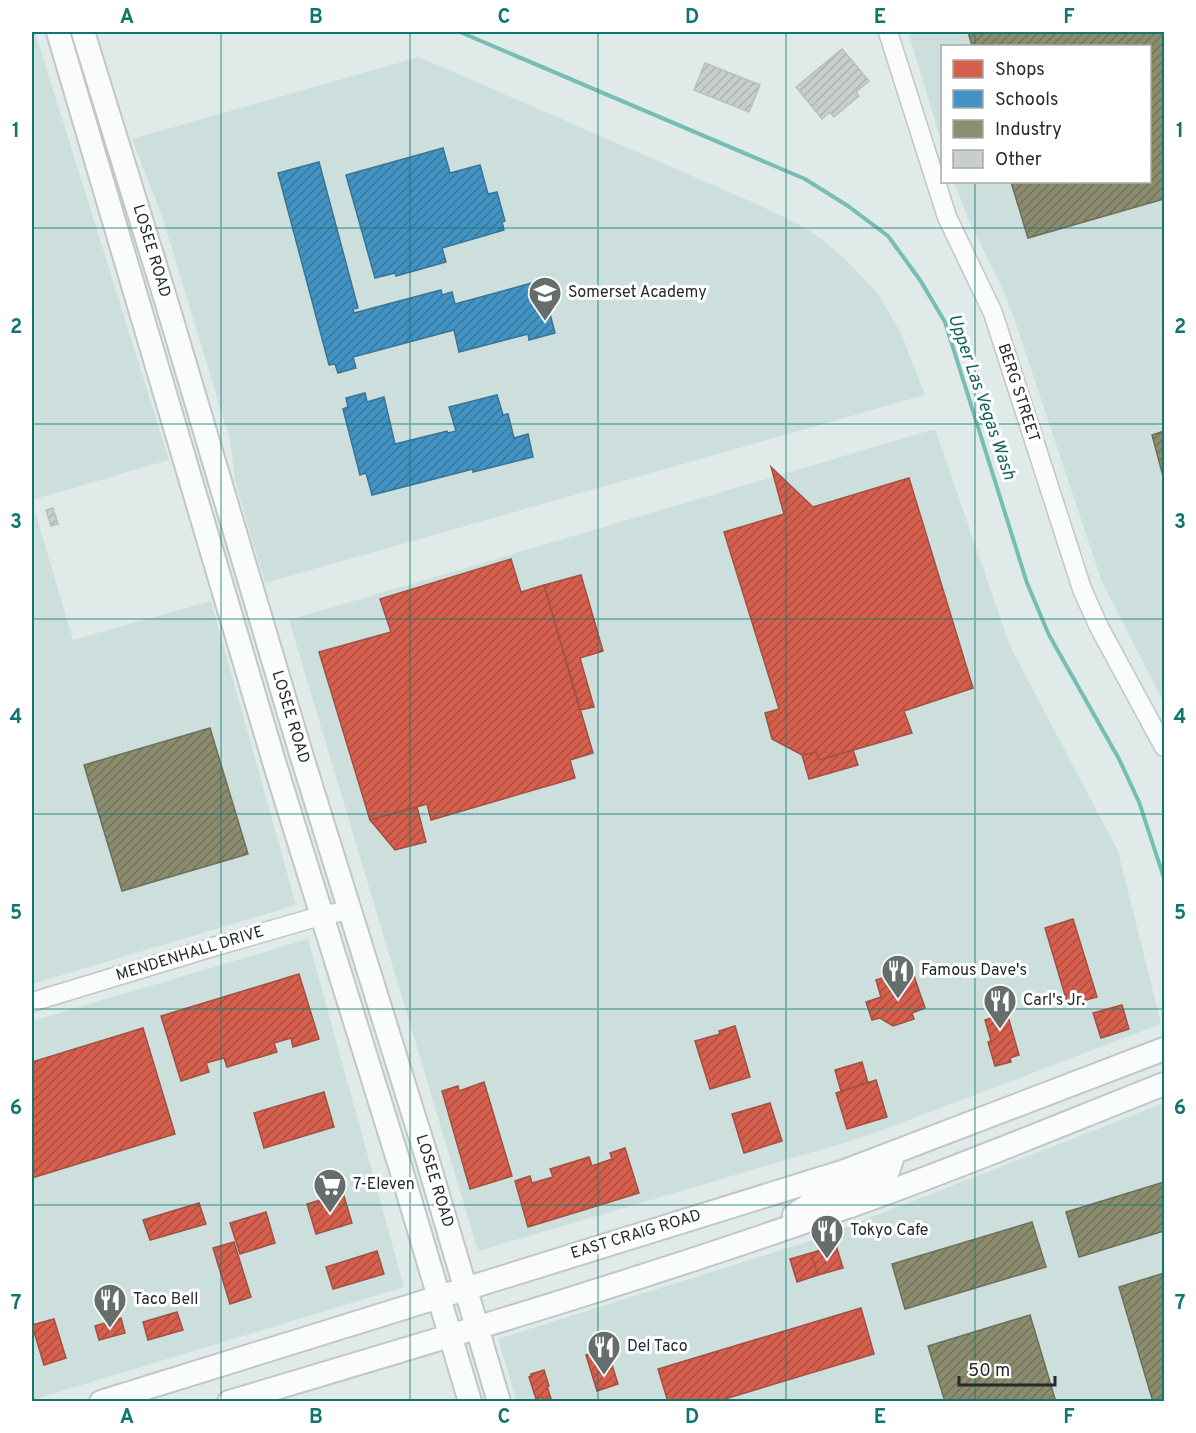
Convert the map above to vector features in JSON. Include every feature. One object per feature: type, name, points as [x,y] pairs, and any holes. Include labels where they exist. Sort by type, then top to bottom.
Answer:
[{"type":"main road","name":"LOSEE ROAD","points":[[58,32],[320,916],[400,1166],[470,1401]]},
{"type":"main road","name":"LOSEE ROAD","points":[[84,32],[296,736],[500,1401]]},
{"type":"main road","points":[[78,97],[98,122],[116,176],[137,204]]},
{"type":"main road","points":[[109,204],[128,218],[146,272],[165,297]]},
{"type":"main road","name":"EAST CRAIG ROAD","points":[[102,1401],[845,1171],[1164,1049]]},
{"type":"main road","points":[[229,1401],[477,1328],[763,1236],[851,1206],[1164,1084]]},
{"type":"main road","points":[[851,1206],[857,1189],[888,1171],[894,1153]]},
{"type":"main road","points":[[763,1236],[812,1203],[833,1194],[842,1186],[845,1171]]},
{"type":"street","name":"BERG STREET","points":[[888,32],[947,217],[993,313],[1082,589],[1099,627],[1164,747]]},
{"type":"street","name":"MENDENHALL DRIVE","points":[[32,1002],[320,916],[350,910]]},
{"type":"shaded area","points":[[32,32],[35,32],[169,460],[32,500]]},
{"type":"shaded area","points":[[908,32],[1164,32],[1164,703],[1102,582],[1014,318],[954,183],[1151,183],[1151,45],[941,45],[941,141]]},
{"type":"shaded area","name":"Somerset Academy","points":[[419,57],[802,226],[847,261],[878,294],[901,333],[925,395],[265,583],[235,481],[230,440],[163,219],[132,139]]},
{"type":"shaded area","points":[[935,429],[1010,646],[1118,851],[1161,1024],[864,1137],[478,1251],[289,620]]},
{"type":"shaded area","points":[[32,501],[73,640],[211,601],[296,905],[32,984]]},
{"type":"shaded area","points":[[308,939],[404,1287],[32,1400],[32,1021]]},
{"type":"shaded area","points":[[1164,1103],[1164,1401],[517,1401],[498,1339],[810,1241]]},
{"type":"building: Shops","points":[[771,467],[813,507],[909,478],[973,688],[904,711],[912,733],[819,760],[816,752],[802,755],[772,739],[765,713],[779,709],[724,532],[784,514]]},
{"type":"building: Shops","points":[[511,559],[521,592],[544,585],[593,753],[570,760],[575,778],[431,820],[427,804],[370,820],[319,652],[391,632],[380,599]]},
{"type":"building: Shops","points":[[581,575],[603,651],[580,658],[594,707],[580,710],[544,585]]},
{"type":"building: Shops","points":[[853,750],[858,765],[809,779],[802,755],[816,752],[819,760]]},
{"type":"building: Shops","points":[[417,807],[426,842],[395,850],[370,820]]},
{"type":"building: Shops","points":[[1073,919],[1097,997],[1068,1005],[1045,928]]},
{"type":"building: Shops","points":[[299,974],[319,1039],[293,1047],[291,1038],[274,1043],[277,1052],[227,1067],[224,1058],[206,1063],[209,1072],[181,1081],[161,1016]]},
{"type":"building: Shops","name":"Famous Dave's","points":[[893,975],[896,983],[914,976],[925,1008],[912,1013],[914,1019],[893,1026],[880,1018],[872,1020],[866,1002],[881,997],[876,980]]},
{"type":"building: Shops","points":[[1122,1005],[1129,1029],[1101,1038],[1093,1013]]},
{"type":"building: Shops","name":"Carl's Jr.","points":[[1007,1013],[1019,1055],[1010,1058],[1011,1062],[995,1066],[985,1020]]},
{"type":"building: Shops","points":[[735,1026],[750,1077],[710,1089],[695,1041],[720,1034],[719,1031]]},
{"type":"building: Shops","points":[[143,1028],[175,1134],[32,1178],[32,1062]]},
{"type":"building: Shops","points":[[862,1062],[868,1083],[841,1091],[835,1070]]},
{"type":"building: Shops","points":[[876,1080],[887,1117],[847,1129],[836,1093]]},
{"type":"building: Shops","points":[[484,1082],[512,1176],[470,1189],[442,1091],[458,1086],[459,1091]]},
{"type":"building: Shops","points":[[324,1092],[334,1127],[264,1148],[254,1113]]},
{"type":"building: Shops","points":[[770,1103],[782,1141],[744,1153],[732,1114]]},
{"type":"building: Shops","points":[[625,1148],[639,1193],[528,1227],[515,1181],[530,1176],[532,1183],[553,1177],[550,1169],[589,1157],[592,1166],[612,1159],[610,1153]]},
{"type":"building: Shops","name":"7-Eleven","points":[[343,1193],[352,1223],[316,1234],[307,1204]]},
{"type":"building: Shops","points":[[199,1203],[206,1224],[150,1240],[143,1220]]},
{"type":"building: Shops","points":[[266,1212],[275,1243],[240,1254],[230,1223]]},
{"type":"building: Shops","points":[[234,1242],[251,1297],[230,1304],[213,1248]]},
{"type":"building: Shops","name":"Tokyo Cafe","points":[[836,1245],[843,1268],[818,1275],[811,1253]]},
{"type":"building: Shops","points":[[377,1251],[384,1274],[333,1289],[326,1267]]},
{"type":"building: Shops","points":[[811,1253],[818,1275],[797,1282],[790,1259]]},
{"type":"building: Shops","points":[[861,1308],[874,1354],[715,1402],[668,1402],[658,1369]]},
{"type":"building: Shops","points":[[177,1312],[183,1330],[148,1340],[143,1322]]},
{"type":"building: Shops","name":"Taco Bell","points":[[121,1318],[125,1333],[99,1340],[95,1326]]},
{"type":"building: Shops","points":[[54,1319],[66,1358],[44,1365],[32,1325]]},
{"type":"building: Shops","name":"Del Taco","points":[[607,1349],[618,1384],[597,1391],[586,1355]]},
{"type":"building: Shops","points":[[544,1370],[552,1402],[543,1402],[542,1397],[536,1399],[529,1377],[531,1374]]},
{"type":"building: Schools","points":[[443,148],[450,173],[480,165],[488,194],[497,192],[505,221],[502,222],[504,230],[442,248],[446,262],[396,276],[395,273],[375,278],[346,175]]},
{"type":"building: Schools","points":[[319,162],[358,308],[353,309],[354,313],[441,290],[442,295],[452,292],[455,304],[532,283],[538,308],[548,306],[555,333],[529,340],[528,334],[459,352],[454,330],[353,357],[356,368],[338,373],[335,364],[329,365],[278,173]]},
{"type":"building: Schools","points":[[365,393],[367,402],[384,397],[395,444],[447,431],[448,433],[456,431],[449,407],[497,395],[503,415],[508,414],[514,438],[528,434],[533,457],[473,472],[473,469],[372,495],[366,473],[360,475],[343,409],[348,407],[346,398]]},
{"type":"building: Industry","points":[[968,32],[1164,32],[1164,199],[1028,238],[1011,183],[1151,183],[1151,45],[972,45]]},
{"type":"building: Industry","points":[[1164,431],[1164,480],[1152,435]]},
{"type":"building: Industry","points":[[210,728],[248,854],[122,891],[84,765]]},
{"type":"building: Industry","points":[[1164,1182],[1164,1231],[1079,1257],[1066,1212]]},
{"type":"building: Industry","points":[[1032,1222],[1046,1267],[905,1309],[892,1264]]},
{"type":"building: Industry","points":[[1164,1273],[1164,1402],[1153,1402],[1119,1287]]},
{"type":"building: Industry","points":[[1030,1315],[1056,1402],[945,1402],[928,1346]]},
{"type":"building: Other","points":[[842,49],[869,81],[856,92],[859,96],[834,117],[830,112],[822,119],[796,87]]},
{"type":"building: Other","points":[[705,63],[760,85],[749,112],[694,90]]},
{"type":"building: Other","points":[[53,508],[58,524],[51,526],[46,510]]},
{"type":"waterway","name":"Upper Las Vegas Wash","points":[[460,32],[805,179],[848,206],[888,236],[920,280],[945,322],[1027,583],[1049,635],[1119,759],[1139,802],[1164,878]]},
{"type":"place","name":"Somerset Academy","points":[[545,322]]},
{"type":"place","name":"Famous Dave's","points":[[898,1000]]},
{"type":"place","name":"Carl's Jr.","points":[[1000,1030]]},
{"type":"place","name":"7-Eleven","points":[[330,1214]]},
{"type":"place","name":"Tokyo Cafe","points":[[827,1260]]},
{"type":"place","name":"Taco Bell","points":[[110,1329]]},
{"type":"place","name":"Del Taco","points":[[604,1376]]}]
